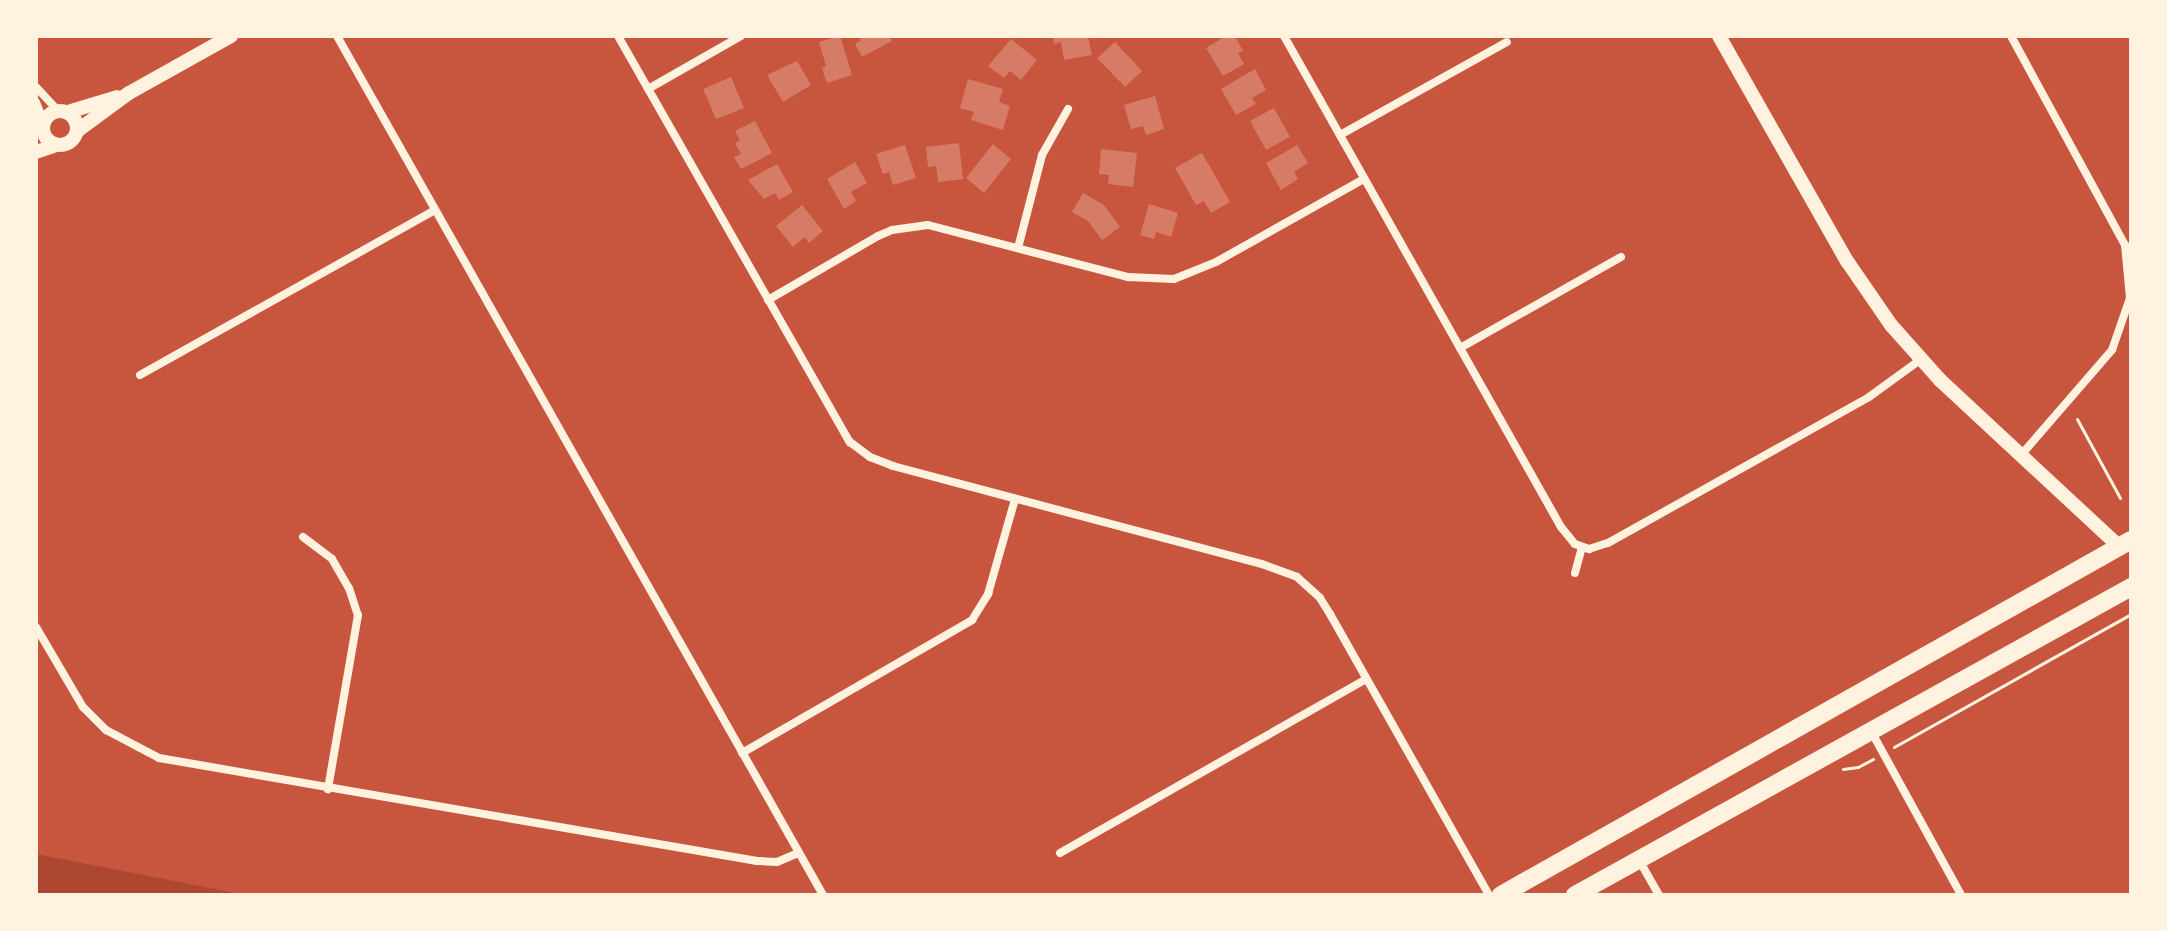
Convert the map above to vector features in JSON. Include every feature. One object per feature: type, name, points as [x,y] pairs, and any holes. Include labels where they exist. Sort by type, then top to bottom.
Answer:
[{"type":"main road","points":[[1501,895],[2127,550]]},
{"type":"main road","points":[[1575,895],[2131,587]]},
{"type":"main road","points":[[1621,828],[1639,859]]},
{"type":"street","points":[[36,152],[72,141],[77,131],[129,93],[231,36]]},
{"type":"street","points":[[337,36],[823,895]]},
{"type":"street","points":[[618,36],[833,418],[859,450],[893,466],[1262,564],[1297,577],[1320,598],[1489,895]]},
{"type":"street","points":[[648,89],[741,36]]},
{"type":"street","points":[[1284,36],[1561,527],[1582,547],[1599,547],[1622,535],[1869,397],[1920,360]]},
{"type":"street","points":[[1719,36],[1847,261],[1891,325],[1920,360],[2127,550]]},
{"type":"street","points":[[2011,36],[2128,243],[2130,298],[2112,350],[2022,454]]},
{"type":"street","points":[[1340,135],[1507,42]]},
{"type":"street","points":[[36,87],[76,120],[77,131]]},
{"type":"street","points":[[41,128],[49,115],[129,93]]},
{"type":"street","points":[[36,102],[46,139],[56,145]]},
{"type":"street","points":[[1018,248],[1042,155],[1068,109]]},
{"type":"street","points":[[768,300],[878,236],[907,227],[947,227],[1128,277],[1174,279],[1216,262],[1364,179]]},
{"type":"street","points":[[140,375],[435,210]]},
{"type":"street","points":[[1460,348],[1621,257]]},
{"type":"street","points":[[742,753],[972,620],[988,594],[1015,499]]},
{"type":"street","points":[[303,537],[332,559],[355,600],[358,615],[328,789]]},
{"type":"street","points":[[1575,573],[1582,547]]},
{"type":"street","points":[[36,627],[83,707],[106,730],[133,748],[190,767],[768,863],[798,853]]},
{"type":"street","points":[[1060,853],[1366,679]]},
{"type":"street","points":[[1871,731],[1961,895]]},
{"type":"street","points":[[1639,859],[1659,895]]},
{"type":"path","points":[[2077,419],[2120,498]]},
{"type":"path","points":[[1883,753],[2131,614]]},
{"type":"shaded area","points":[[36,854],[246,895],[36,895]]},
{"type":"building","points":[[840,36],[852,75],[827,83],[819,42]]},
{"type":"building","points":[[858,36],[889,36],[892,41],[862,57],[855,44],[861,40]]},
{"type":"building","points":[[1053,36],[1088,36],[1092,55],[1064,60],[1061,42],[1054,44]]},
{"type":"building","points":[[1226,36],[1235,36],[1243,51],[1238,53],[1244,64],[1223,76],[1206,48]]},
{"type":"building","points":[[1011,39],[1037,60],[1021,80],[1010,71],[1004,78],[988,66]]},
{"type":"building","points":[[1115,42],[1142,71],[1125,87],[1097,58]]},
{"type":"building","points":[[797,61],[811,85],[783,102],[767,75]]},
{"type":"building","points":[[1255,69],[1266,90],[1252,98],[1256,104],[1236,115],[1221,89]]},
{"type":"building","points":[[731,77],[744,108],[716,119],[703,89]]},
{"type":"building","points":[[968,79],[1003,89],[999,102],[1010,106],[1003,130],[971,120],[974,112],[960,108]]},
{"type":"building","points":[[1155,96],[1164,129],[1146,135],[1143,126],[1131,129],[1124,105]]},
{"type":"building","points":[[1274,108],[1290,137],[1266,150],[1250,121]]},
{"type":"building","points":[[755,121],[772,153],[741,169],[734,157],[741,154],[735,143],[740,140],[735,131]]},
{"type":"building","points":[[959,143],[963,179],[938,182],[936,166],[928,167],[926,147]]},
{"type":"building","points":[[993,144],[1011,159],[984,193],[966,178]]},
{"type":"building","points":[[905,145],[916,178],[893,185],[889,172],[883,174],[876,154]]},
{"type":"building","points":[[1297,145],[1308,163],[1294,172],[1298,179],[1281,190],[1266,163]]},
{"type":"building","points":[[1101,149],[1137,153],[1133,187],[1108,184],[1109,175],[1099,174]]},
{"type":"building","points":[[1202,153],[1230,202],[1211,213],[1204,201],[1196,205],[1175,168]]},
{"type":"building","points":[[855,162],[867,183],[851,192],[856,201],[844,209],[827,179]]},
{"type":"building","points":[[777,164],[793,192],[779,200],[775,193],[764,199],[748,180]]},
{"type":"building","points":[[1083,193],[1104,205],[1120,227],[1102,240],[1088,221],[1072,212]]},
{"type":"building","points":[[1149,204],[1178,213],[1171,237],[1156,232],[1154,239],[1140,235]]},
{"type":"building","points":[[802,205],[823,231],[809,243],[805,237],[793,247],[776,226]]}]
